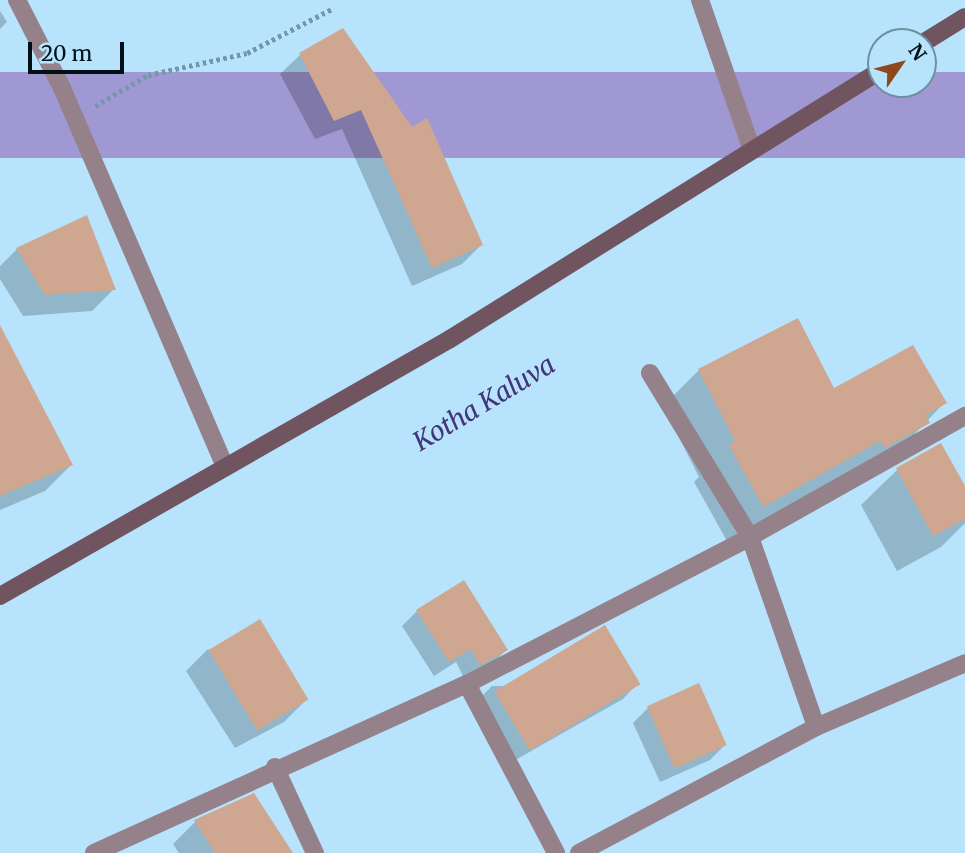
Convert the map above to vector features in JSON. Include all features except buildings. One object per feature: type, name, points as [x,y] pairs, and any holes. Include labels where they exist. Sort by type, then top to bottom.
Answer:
[{"type":"main road","points":[[937,34],[965,17]]},
{"type":"main road","points":[[0,596],[450,339],[867,79]]},
{"type":"street","points":[[17,0],[75,117],[225,467]]},
{"type":"street","points":[[700,0],[752,150]]},
{"type":"street","points":[[650,373],[750,537],[816,727]]},
{"type":"street","points":[[94,853],[275,767],[467,684],[750,537],[965,416]]},
{"type":"street","points":[[579,853],[816,727],[965,663]]},
{"type":"street","points":[[467,684],[556,853]]},
{"type":"street","points":[[275,767],[315,853]]},
{"type":"path","points":[[75,117],[148,75],[247,53],[331,9]]},
{"type":"water","points":[[0,72],[867,72],[867,98],[937,98],[937,72],[965,72],[965,158],[0,158]]},
{"type":"water label","name":"Kotha Kaluva","points":[[484,403]]}]
